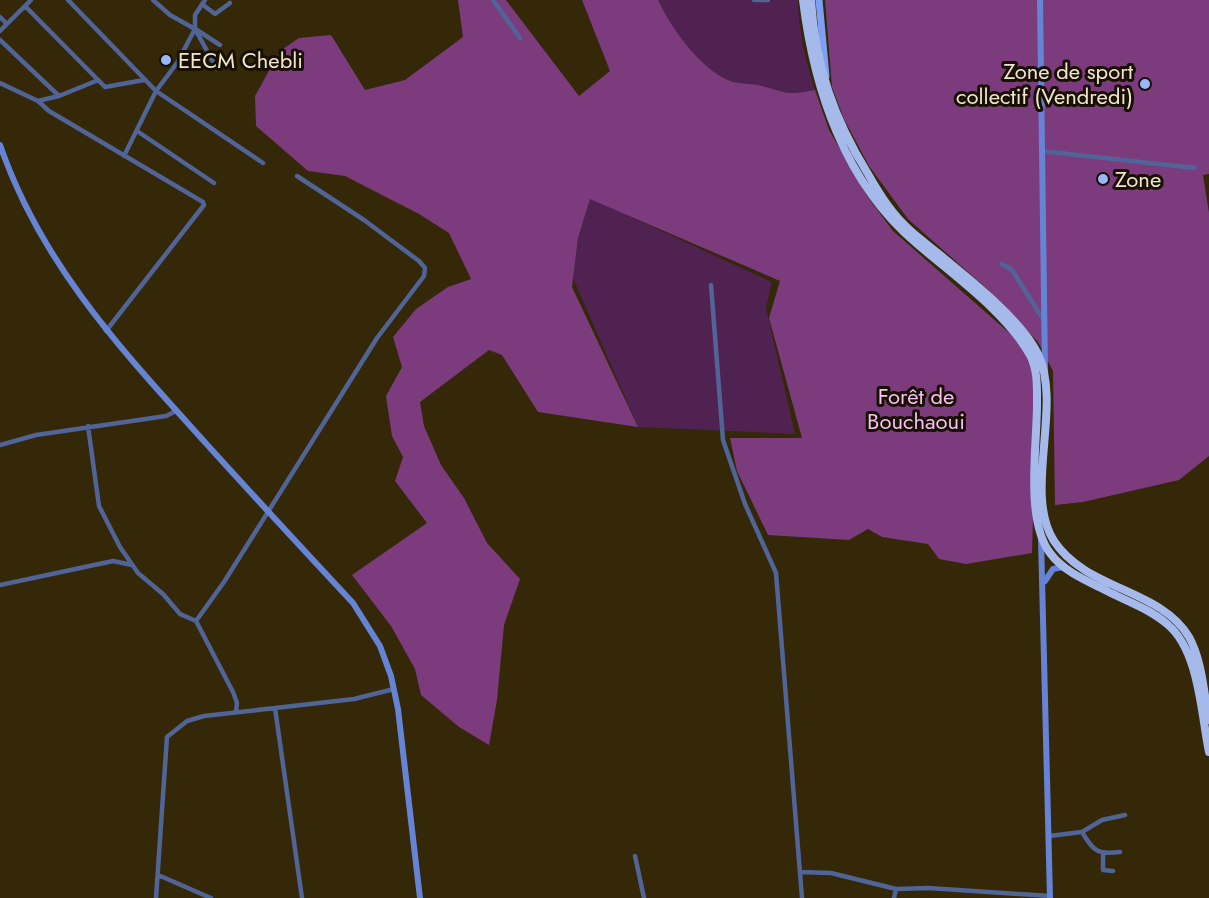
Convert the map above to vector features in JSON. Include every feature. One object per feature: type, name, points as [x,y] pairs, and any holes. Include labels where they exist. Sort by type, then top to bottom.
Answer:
[{"type":"highway","points":[[805,0],[809,43],[824,105],[879,207],[898,228],[984,302],[1014,333],[1030,356],[1037,389],[1036,500],[1040,534],[1050,554],[1064,567],[1157,616],[1175,631],[1191,664],[1209,752]]},
{"type":"highway","points":[[811,0],[817,54],[829,97],[856,155],[890,208],[909,230],[977,287],[1025,335],[1038,356],[1045,380],[1044,499],[1052,538],[1061,551],[1080,567],[1162,610],[1179,623],[1194,649],[1209,720]]},
{"type":"main road","points":[[819,0],[829,97]]},
{"type":"main road","points":[[1040,0],[1045,380]]},
{"type":"main road","points":[[0,145],[26,211],[106,331],[176,411],[353,603],[380,646],[394,689],[420,898]]},
{"type":"main road","points":[[1040,534],[1050,897]]},
{"type":"main road","points":[[1043,594],[1048,574],[1056,567],[1064,567]]},
{"type":"street","points":[[0,31],[31,0]]},
{"type":"street","points":[[68,0],[156,91],[263,163]]},
{"type":"street","points":[[153,0],[170,15],[220,45]]},
{"type":"street","points":[[493,0],[520,38]]},
{"type":"street","points":[[754,0],[768,0]]},
{"type":"street","points":[[124,156],[156,91],[177,63],[195,29],[195,15],[203,2],[215,14],[230,3]]},
{"type":"street","points":[[25,6],[96,81],[105,87],[144,80]]},
{"type":"street","points":[[0,17],[7,24]]},
{"type":"street","points":[[195,29],[217,69]]},
{"type":"street","points":[[0,40],[59,96]]},
{"type":"street","points":[[38,101],[59,96],[96,81]]},
{"type":"street","points":[[0,83],[38,101],[49,111],[186,191],[204,205],[106,331]]},
{"type":"street","points":[[137,131],[214,183]]},
{"type":"street","points":[[1041,151],[1195,168]]},
{"type":"street","points":[[0,169],[7,166]]},
{"type":"street","points":[[196,621],[268,512],[377,338],[424,276],[425,268],[364,220],[297,176]]},
{"type":"street","points":[[1002,264],[1012,270],[1044,322]]},
{"type":"street","points":[[711,285],[723,440],[745,504],[776,573],[802,898]]},
{"type":"street","points":[[0,445],[36,435],[166,416],[176,411]]},
{"type":"street","points":[[88,426],[99,506],[132,565],[163,594],[180,614],[196,621],[233,692],[236,712]]},
{"type":"street","points":[[0,585],[113,561],[132,565]]},
{"type":"street","points":[[156,898],[167,737],[187,721],[204,716],[354,699],[394,689]]},
{"type":"street","points":[[275,708],[302,898]]},
{"type":"street","points":[[1049,836],[1082,832],[1102,820],[1125,814]]},
{"type":"street","points":[[1082,832],[1094,851],[1103,854],[1120,852]]},
{"type":"street","points":[[1103,854],[1103,870],[1113,871]]},
{"type":"street","points":[[635,856],[644,898]]},
{"type":"street","points":[[800,872],[831,873],[896,889],[939,889],[964,895],[1000,897],[1050,897]]},
{"type":"street","points":[[158,874],[211,898]]},
{"type":"street","points":[[894,898],[896,889]]},
{"type":"shaded area","points":[[658,0],[798,0],[803,46],[815,90],[786,92],[733,82],[719,75],[697,57],[678,35]]},
{"type":"shaded area","points":[[590,198],[772,282],[766,308],[795,434],[638,427],[573,278],[578,238]]},
{"type":"green space","name":"Forêt de Bouchaoui","points":[[458,0],[506,0],[579,96],[610,71],[582,0],[658,0],[679,35],[697,57],[719,75],[733,82],[786,92],[815,90],[829,130],[867,196],[893,231],[1015,338],[1028,354],[1033,375],[1036,408],[1032,553],[966,564],[939,559],[928,544],[882,537],[868,529],[849,540],[768,535],[737,471],[730,438],[802,438],[769,318],[780,281],[590,199],[578,238],[572,287],[638,427],[538,412],[502,355],[489,350],[420,402],[424,426],[441,465],[464,498],[487,543],[520,579],[504,625],[497,700],[489,745],[459,727],[421,695],[415,669],[391,626],[352,575],[427,523],[395,481],[403,457],[392,436],[386,396],[402,367],[393,337],[416,309],[448,287],[471,279],[449,233],[419,214],[345,176],[308,171],[256,126],[255,96],[280,51],[299,38],[331,35],[365,90],[405,80],[463,37]]},
{"type":"green space","points":[[825,0],[1209,0],[1209,174],[1203,175],[1209,213],[1209,456],[1179,480],[1083,502],[1055,505],[1053,371],[1038,342],[986,288],[908,219],[869,166],[844,119],[832,87]]},
{"type":"place","name":"EECM Chebli","points":[[166,60]]},
{"type":"place","name":"Zone de sport collectif (Vendredi)","points":[[1145,84]]},
{"type":"place","name":"Zone","points":[[1103,179]]}]
